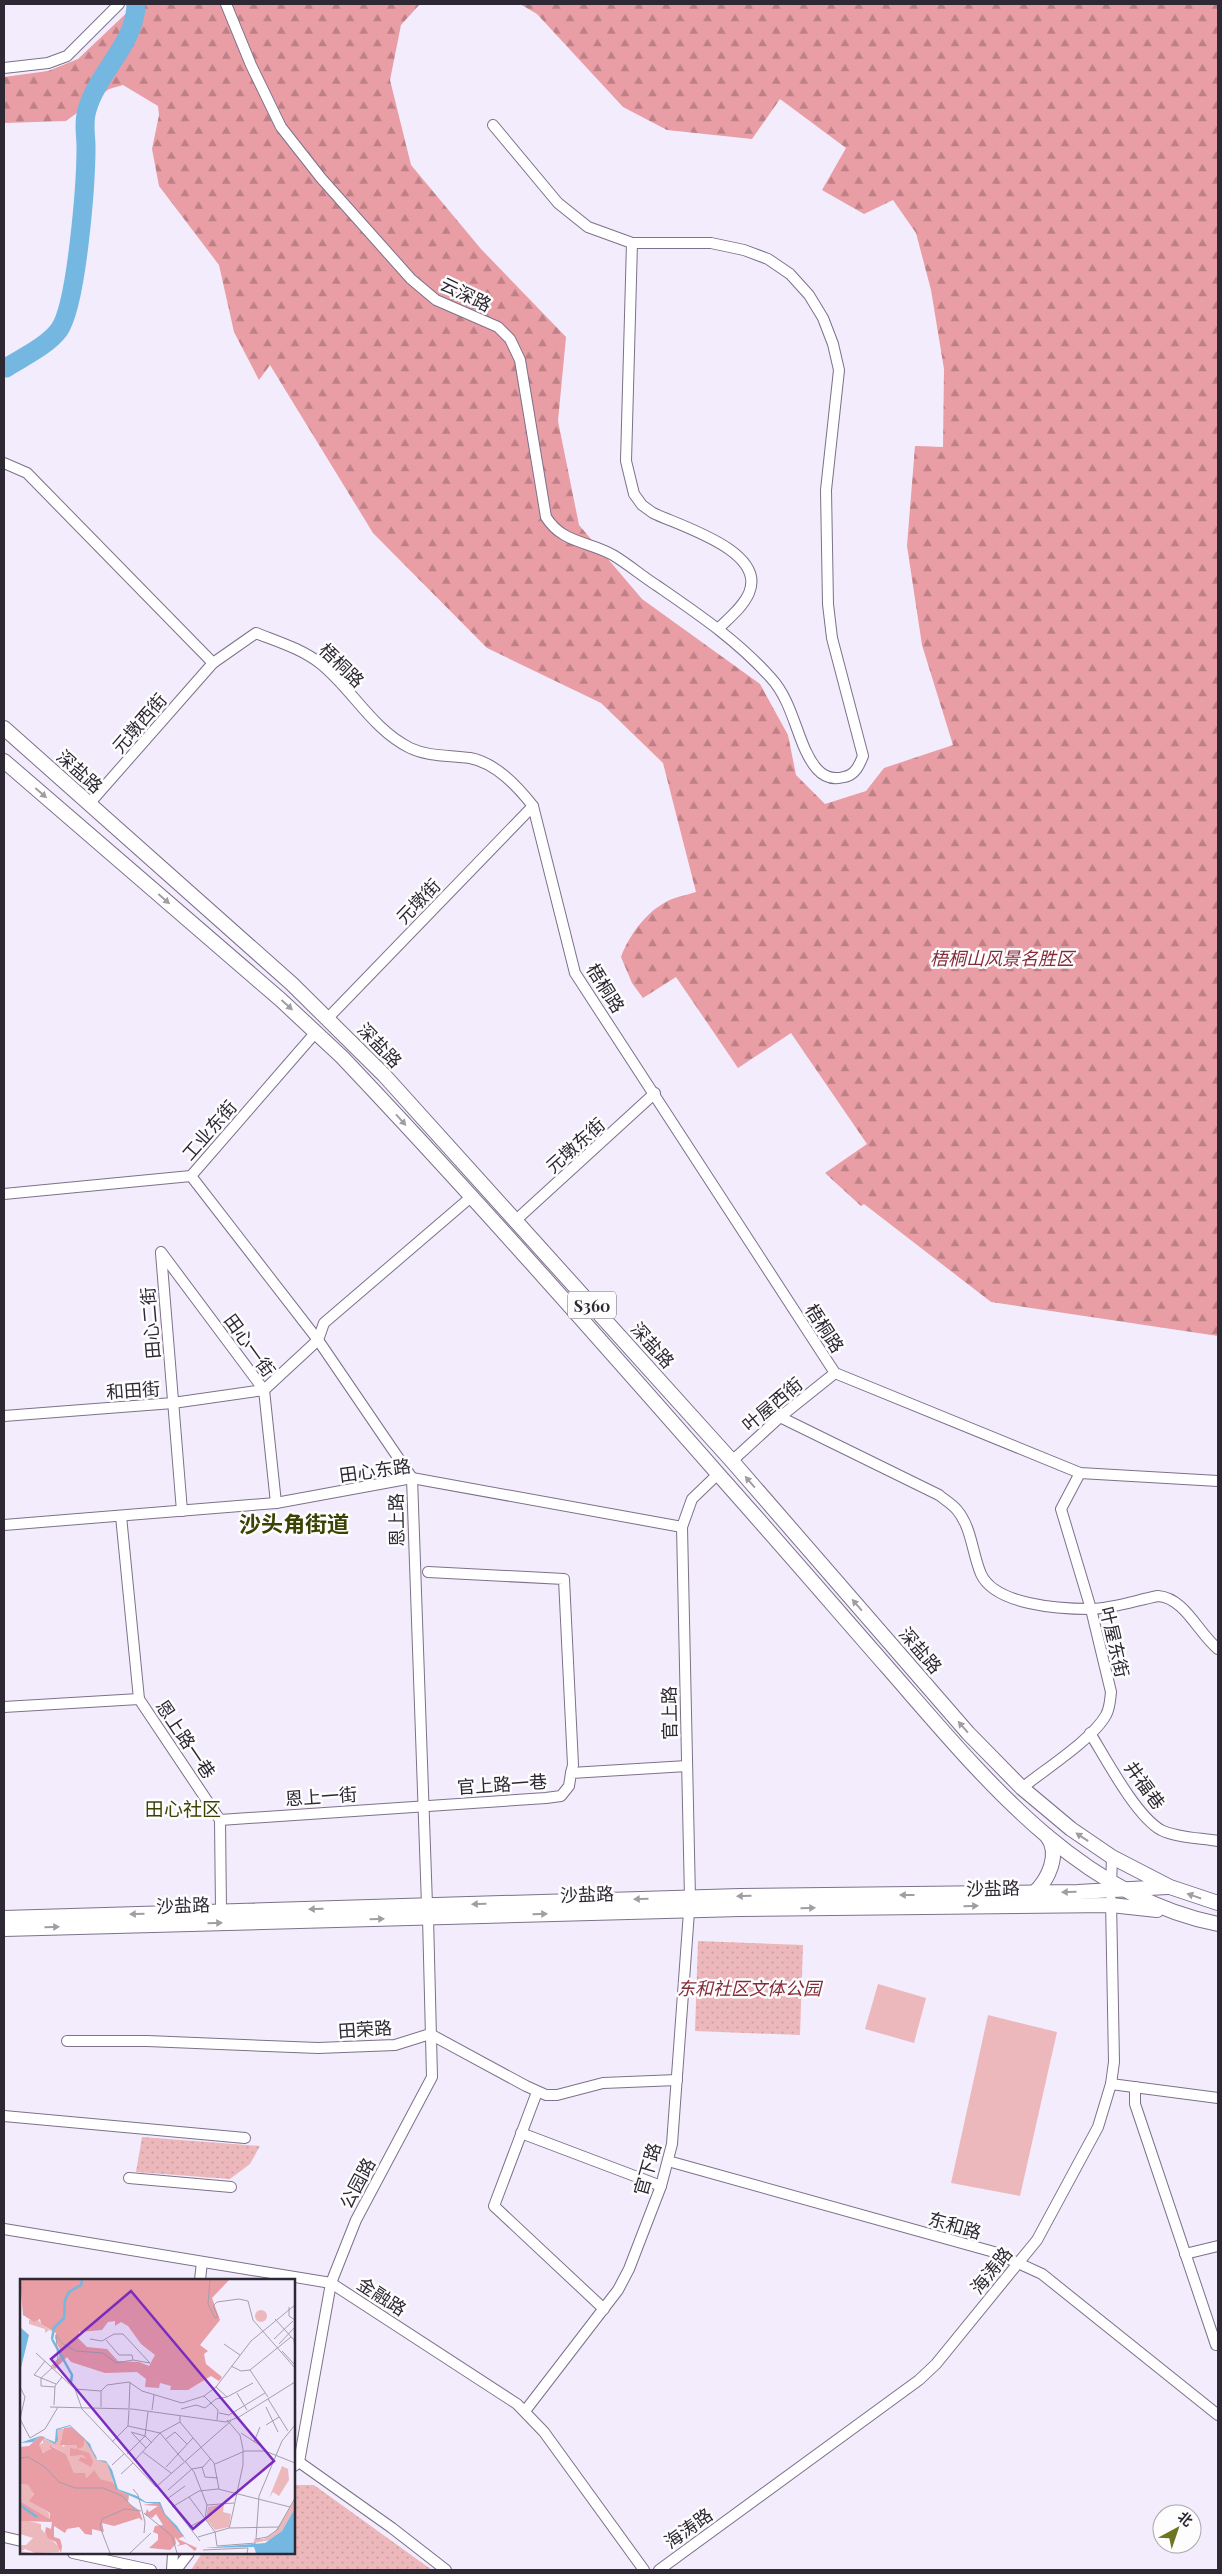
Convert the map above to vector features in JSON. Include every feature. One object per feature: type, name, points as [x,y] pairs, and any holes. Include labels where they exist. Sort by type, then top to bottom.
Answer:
[{"type":"main road","name":"深盐路","points":[[4,728],[328,1018],[384,1075],[732,1461],[968,1733],[1022,1788],[1071,1829],[1112,1857],[1170,1887],[1218,1903]]},
{"type":"main road","name":"深盐路","points":[[4,761],[316,1032],[374,1091],[718,1474],[961,1752],[1007,1799],[1039,1828],[1116,1887],[1172,1912],[1218,1924]]},
{"type":"main road","points":[[502,1232],[516,1220]]},
{"type":"main road","points":[[1034,1893],[1047,1878],[1053,1858],[1049,1838],[1039,1828]]},
{"type":"main road","name":"沙盐路","points":[[4,1929],[427,1911],[1034,1893],[1116,1887],[1170,1887]]},
{"type":"main road","name":"沙盐路","points":[[690,1904],[1111,1905],[1172,1912]]},
{"type":"main road","name":"沙盐路","points":[[4,1918],[222,1912],[427,1911]]},
{"type":"street","points":[[4,68],[48,63],[67,56],[119,4]]},
{"type":"street","name":"云深路","points":[[226,4],[251,65],[281,127],[321,178],[411,279],[436,300],[498,327],[510,338],[520,360],[546,517],[552,528],[563,536],[586,543],[613,555],[719,628],[772,679],[790,708],[817,769],[826,777],[837,779],[848,776],[859,767],[863,756],[832,638],[828,604],[826,490],[839,370],[833,344],[823,318],[809,295],[790,274],[768,259],[744,250],[711,243],[632,243]]},
{"type":"street","points":[[493,125],[558,204],[573,217],[588,227],[632,243],[626,426],[630,480],[634,494],[642,505],[653,513],[728,547],[741,557],[749,569],[752,581],[749,593],[740,607],[719,628]]},
{"type":"street","points":[[4,464],[27,473],[213,663]]},
{"type":"street","name":"梧桐路","points":[[213,663],[256,633],[304,652],[334,676],[374,721],[391,736],[410,748],[427,754],[471,758],[486,764],[520,789],[533,806],[575,973],[655,1093],[835,1373],[1080,1473],[1218,1481]]},
{"type":"street","name":"元墩西街","points":[[89,804],[213,663]]},
{"type":"street","name":"元墩街","points":[[328,1018],[533,806]]},
{"type":"street","name":"工业东街","points":[[4,1194],[191,1176],[316,1032]]},
{"type":"street","name":"元墩东街","points":[[516,1220],[655,1093]]},
{"type":"street","name":"恩上路","points":[[191,1176],[318,1340],[412,1478],[427,1911]]},
{"type":"street","points":[[264,1390],[318,1340],[324,1322],[471,1197]]},
{"type":"street","name":"田心一街","points":[[161,1252],[264,1390],[276,1503]]},
{"type":"street","name":"田心二街","points":[[161,1252],[182,1511]]},
{"type":"street","name":"叶屋西街","points":[[732,1461],[780,1417],[835,1373]]},
{"type":"street","name":"和田街","points":[[4,1416],[173,1403],[264,1390]]},
{"type":"street","points":[[780,1417],[939,1495],[957,1510],[968,1530],[982,1575],[991,1588],[1004,1596],[1021,1602],[1091,1609],[1158,1596],[1169,1597],[1179,1603],[1206,1639],[1218,1649]]},
{"type":"street","name":"叶屋东街","points":[[1022,1788],[1090,1733],[1106,1714],[1111,1692],[1091,1609],[1061,1509],[1080,1473]]},
{"type":"street","points":[[682,1527],[692,1499],[718,1474]]},
{"type":"street","name":"田心东路","points":[[4,1525],[276,1503],[412,1478],[682,1527]]},
{"type":"street","name":"恩上路一巷","points":[[120,1516],[140,1699],[220,1820]]},
{"type":"street","name":"官上路","points":[[682,1527],[690,1904]]},
{"type":"street","points":[[428,1572],[564,1579],[573,1765],[571,1773]]},
{"type":"street","name":"恩上路一巷","points":[[4,1707],[140,1699]]},
{"type":"street","name":"井福巷","points":[[1090,1733],[1138,1808],[1155,1826],[1172,1833],[1218,1841]]},
{"type":"street","name":"官上路一巷","points":[[423,1806],[562,1796],[568,1786],[571,1773],[687,1766]]},
{"type":"street","name":"恩上一街","points":[[220,1820],[423,1806]]},
{"type":"street","points":[[220,1820],[222,1912]]},
{"type":"street","name":"海涛路","points":[[659,2570],[919,2380],[936,2364],[1037,2240],[1098,2127],[1111,2084],[1114,2062],[1111,1905],[1116,1887],[1112,1857]]},
{"type":"street","name":"官下路","points":[[525,2411],[604,2309],[629,2269],[661,2186],[668,2161],[677,2080],[690,1904]]},
{"type":"street","name":"公园路","points":[[296,2464],[331,2283],[356,2220],[432,2077],[427,1911]]},
{"type":"street","points":[[430,2034],[537,2092],[557,2095],[602,2083],[677,2080]]},
{"type":"street","name":"田荣路","points":[[67,2041],[146,2041],[318,2048],[395,2045],[430,2034]]},
{"type":"street","points":[[1111,2084],[1218,2098]]},
{"type":"street","points":[[1135,2087],[1135,2104],[1216,2345]]},
{"type":"street","points":[[537,2092],[494,2206],[604,2309]]},
{"type":"street","points":[[4,2116],[246,2138]]},
{"type":"street","points":[[521,2133],[661,2186]]},
{"type":"street","name":"东和路","points":[[668,2161],[994,2252],[1042,2274],[1218,2415]]},
{"type":"street","points":[[129,2178],[231,2187]]},
{"type":"street","name":"金融路","points":[[4,2229],[331,2283],[512,2399],[544,2432],[644,2570]]},
{"type":"street","points":[[1186,2254],[1218,2246]]},
{"type":"street","points":[[200,2279],[202,2262]]},
{"type":"street","points":[[296,2464],[392,2528],[446,2570]]},
{"type":"street","points":[[4,2537],[20,2541]]},
{"type":"street","points":[[78,2554],[151,2570]]},
{"type":"street","points":[[173,2554],[174,2570]]},
{"type":"street","points":[[174,2570],[188,2554]]},
{"type":"green space","name":"梧桐山风景名胜区","points":[[136,4],[420,4],[401,25],[390,80],[411,165],[481,249],[566,337],[558,421],[579,525],[642,599],[760,684],[788,735],[796,775],[825,804],[866,791],[884,768],[953,745],[922,645],[907,546],[915,446],[943,447],[944,369],[931,290],[916,233],[893,200],[864,214],[822,190],[846,148],[780,99],[752,139],[667,130],[623,107],[537,14],[520,4],[1218,4],[1218,1336],[991,1302],[864,1204],[861,1206],[825,1173],[867,1144],[791,1033],[738,1068],[676,977],[643,998],[632,983],[621,957],[624,949],[633,933],[651,912],[669,900],[696,892],[663,763],[601,703],[487,648],[373,533],[270,365],[259,380],[234,332],[219,265],[159,186],[152,149],[159,115],[158,106],[123,85],[109,89],[66,121],[4,123],[4,77],[48,71],[78,59]]},
{"type":"green space","name":"东和社区文体公园","points":[[698,1941],[803,1945],[800,2035],[695,2031]]},
{"type":"green space","points":[[878,1984],[926,1998],[914,2043],[865,2029]]},
{"type":"green space","points":[[988,2015],[1057,2032],[1020,2196],[951,2183]]},
{"type":"green space","points":[[142,2137],[260,2146],[250,2164],[230,2179],[136,2172]]},
{"type":"green space","points":[[295,2485],[314,2485],[432,2570],[191,2570],[201,2554],[295,2554]]},
{"type":"waterway","points":[[6,368],[54,336],[65,316],[71,296],[82,214],[86,164],[85,124],[87,110],[99,83],[130,32],[136,4]]},
{"type":"district","name":"沙头角街道","points":[[294,1523]]},
{"type":"district","name":"田心社区","points":[[183,1808]]}]
